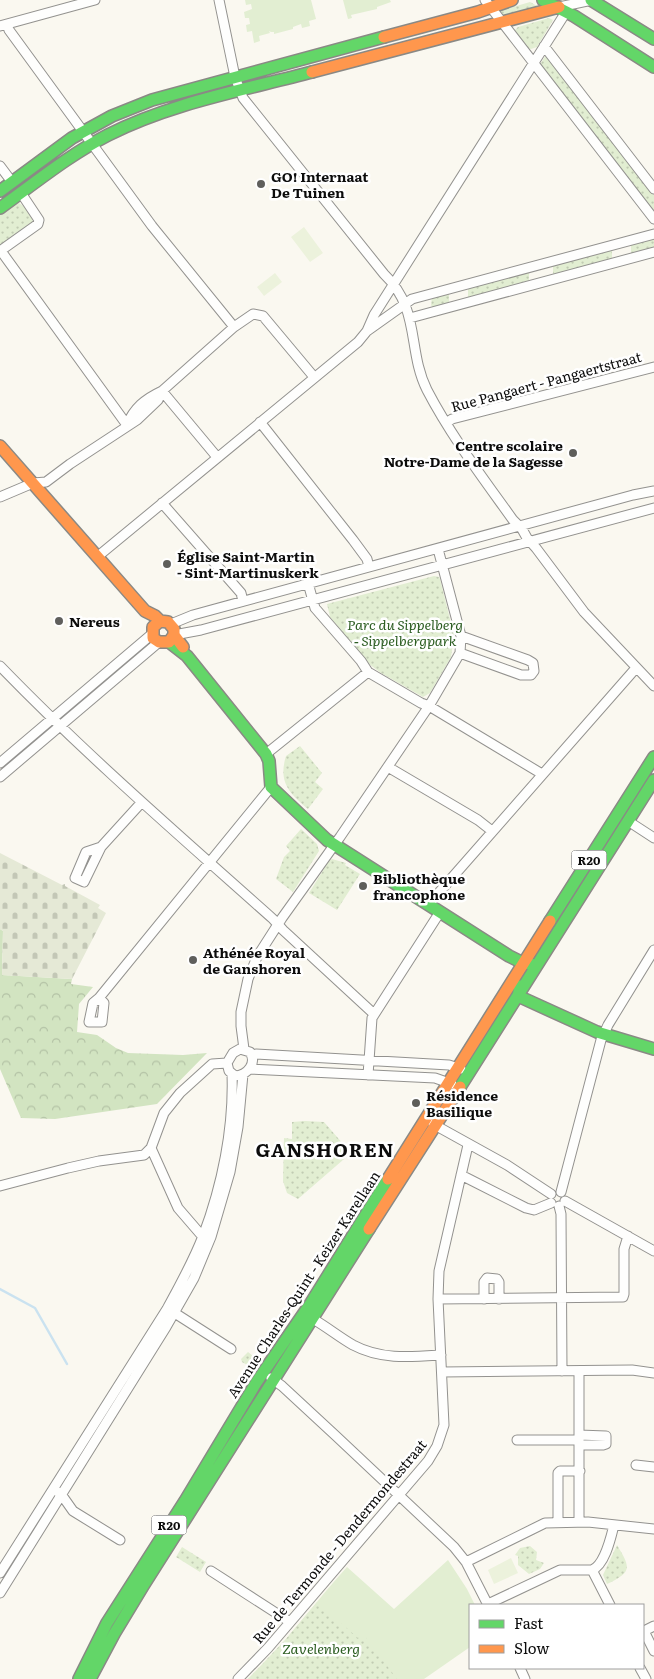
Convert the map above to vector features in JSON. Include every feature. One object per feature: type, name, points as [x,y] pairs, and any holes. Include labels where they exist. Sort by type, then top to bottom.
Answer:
[{"type":"main road","points":[[0,191],[83,132],[112,116],[152,100],[488,4],[512,0]]},
{"type":"main road","points":[[543,0],[564,6],[654,67]]},
{"type":"main road","points":[[592,0],[654,40]]},
{"type":"main road","points":[[0,208],[73,155],[121,128],[154,114],[564,6]]},
{"type":"main road","points":[[0,446],[145,611],[148,621],[186,653],[266,754],[269,761],[271,787],[324,837],[334,844],[523,963],[538,964]]},
{"type":"main road","name":"Avenue Charles-Quint - Keizer Karellaan","points":[[90,1679],[114,1634],[314,1319],[430,1122],[449,1081],[654,757]]},
{"type":"main road","name":"Avenue Charles-Quint - Keizer Karellaan","points":[[79,1679],[107,1623],[190,1493],[263,1372],[430,1122],[459,1088],[654,780]]},
{"type":"main road","points":[[523,963],[518,996],[603,1034],[654,1049]]},
{"type":"street","points":[[3,25],[95,0]]},
{"type":"street","points":[[219,0],[235,77],[240,90],[249,105],[378,267],[394,284],[405,302],[410,318],[426,388],[446,423],[530,542],[584,612],[654,686]]},
{"type":"street","points":[[97,557],[358,342],[367,331],[374,315],[526,73],[534,64],[564,6],[592,0]]},
{"type":"street","points":[[488,4],[654,219]]},
{"type":"street","points":[[3,25],[9,30],[152,226],[234,328]]},
{"type":"street","points":[[544,46],[654,189]]},
{"type":"street","points":[[0,166],[12,182]]},
{"type":"street","points":[[21,193],[39,220],[38,224],[0,251],[128,425]]},
{"type":"street","points":[[367,331],[405,302],[654,234]]},
{"type":"street","points":[[410,318],[654,252]]},
{"type":"street","points":[[432,294],[429,296],[427,303],[431,310],[435,311]]},
{"type":"street","points":[[0,497],[33,483],[46,482],[137,420],[158,400],[162,391],[234,328],[253,314],[262,316],[314,377]]},
{"type":"street","name":"Rue Pangaert - Pangaertstraat","points":[[446,423],[452,418],[654,367]]},
{"type":"street","points":[[162,391],[217,457]]},
{"type":"street","points":[[260,422],[353,540],[367,559],[369,567]]},
{"type":"street","points":[[0,763],[52,719],[163,632],[193,615],[633,495],[654,491]]},
{"type":"street","points":[[162,503],[242,593],[243,601]]},
{"type":"street","points":[[0,777],[60,727],[163,632],[190,632],[654,508]]},
{"type":"street","points":[[244,1049],[241,1012],[248,979],[257,957],[429,706],[460,653],[461,636],[438,549]]},
{"type":"street","points":[[308,584],[315,608],[368,672],[429,706],[542,774]]},
{"type":"street","points":[[186,653],[186,640],[190,632]]},
{"type":"street","points":[[460,653],[521,675],[531,675],[534,671],[533,663],[528,660],[461,636]]},
{"type":"street","points":[[0,666],[60,727],[374,1014]]},
{"type":"street","points":[[428,904],[636,668]]},
{"type":"street","points":[[266,754],[368,672]]},
{"type":"street","points":[[388,767],[478,820],[492,831]]},
{"type":"street","points":[[99,998],[271,787]]},
{"type":"street","points":[[101,847],[142,803]]},
{"type":"street","points":[[628,821],[654,838]]},
{"type":"street","points":[[368,1075],[372,1018],[440,912]]},
{"type":"street","points":[[562,1371],[561,1214],[557,1199],[603,1034],[650,964],[654,950]]},
{"type":"street","points":[[252,1055],[252,1064],[240,1076],[232,1074],[227,1069],[229,1058],[236,1050],[244,1049],[252,1055],[449,1065],[458,1067],[468,1074]]},
{"type":"street","points":[[0,1186],[76,1166],[144,1155],[151,1148],[164,1113],[180,1093],[212,1064],[227,1063]]},
{"type":"street","points":[[246,1071],[435,1078],[449,1081],[459,1088]]},
{"type":"street","points":[[0,1573],[57,1491],[170,1311],[194,1278],[222,1205],[235,1150],[246,1071]]},
{"type":"street","points":[[170,1311],[203,1237],[214,1204],[230,1124],[232,1074]]},
{"type":"street","points":[[430,1122],[506,1165],[557,1199],[654,1251]]},
{"type":"street","name":"Rue de Termonde - Dendermondestraat","points":[[238,1679],[290,1622],[428,1461],[437,1446],[443,1431],[444,1417],[438,1299],[439,1271],[468,1145]]},
{"type":"street","points":[[151,1148],[178,1208],[203,1237]]},
{"type":"street","points":[[461,1176],[526,1208],[534,1210],[557,1199]]},
{"type":"street","points":[[438,1299],[622,1297],[624,1294],[624,1249],[628,1236]]},
{"type":"street","points":[[484,1299],[484,1282],[487,1278],[497,1279],[499,1282],[499,1299]]},
{"type":"street","points":[[170,1311],[231,1349]]},
{"type":"street","points":[[314,1319],[352,1344],[372,1352],[400,1357],[441,1355]]},
{"type":"street","points":[[579,1370],[580,1522]]},
{"type":"street","points":[[442,1372],[632,1370],[654,1373]]},
{"type":"street","points":[[263,1372],[289,1393],[454,1547],[466,1562],[487,1604]]},
{"type":"street","points":[[517,1440],[579,1440]]},
{"type":"street","points":[[636,1465],[654,1467]]},
{"type":"street","points":[[558,1522],[558,1474],[560,1472],[580,1471]]},
{"type":"street","points":[[57,1491],[73,1511],[120,1540]]},
{"type":"street","points":[[0,1593],[57,1491]]},
{"type":"street","points":[[466,1562],[545,1523],[580,1522],[654,1529]]},
{"type":"street","points":[[490,1604],[560,1570],[596,1569],[610,1541],[614,1525]]},
{"type":"street","points":[[592,1570],[609,1604]]},
{"type":"street","points":[[211,1571],[290,1622]]},
{"type":"street","points":[[654,1626],[644,1631],[654,1651]]},
{"type":"green space","points":[[245,0],[311,0],[316,19],[309,21],[310,26],[302,28],[301,24],[293,27],[293,29],[274,34],[274,32],[269,31],[270,33],[259,36],[260,41],[254,43],[252,31],[247,32],[246,25],[250,24],[249,18],[245,18],[244,12],[252,9],[251,4],[246,5]]},
{"type":"green space","points":[[343,0],[390,0],[391,2],[377,7],[377,9],[351,15],[352,18],[348,19]]},
{"type":"green space","points":[[530,2],[539,7],[503,16],[499,11]]},
{"type":"green space","points":[[549,18],[553,20],[537,47],[526,48],[514,31],[518,27]]},
{"type":"green space","points":[[546,55],[654,195],[654,216],[539,66]]},
{"type":"green space","points":[[19,203],[28,211],[33,222],[0,246],[0,214]]},
{"type":"green space","points":[[304,227],[323,253],[310,262],[291,237]]},
{"type":"green space","points":[[654,237],[654,250],[631,256],[631,243]]},
{"type":"green space","points":[[612,248],[612,261],[553,277],[553,264]]},
{"type":"green space","points":[[529,271],[529,283],[468,300],[468,287]]},
{"type":"green space","points":[[275,273],[282,282],[264,296],[257,287]]},
{"type":"green space","points":[[449,292],[449,305],[433,308],[431,305],[432,297]]},
{"type":"green space","name":"Parc du Sippelberg - Sippelbergpark","points":[[434,576],[440,579],[454,635],[451,657],[430,693],[423,697],[369,664],[330,617],[327,604]]},
{"type":"green space","points":[[300,746],[322,773],[315,782],[323,789],[308,809],[295,798],[284,780],[283,773],[286,756]]},
{"type":"green space","points":[[301,829],[317,844],[319,851],[293,892],[276,879],[284,857],[290,851],[286,846]]},
{"type":"green space","points":[[0,853],[62,885],[65,884],[65,886],[100,905],[98,908],[106,913],[72,979],[2,975],[3,931],[0,929]]},
{"type":"green space","points":[[332,859],[346,863],[345,865],[360,874],[337,910],[309,893]]},
{"type":"green space","points":[[0,929],[3,931],[2,975],[72,979],[71,984],[93,987],[79,1004],[77,1032],[97,1035],[116,1048],[128,1053],[183,1055],[207,1053],[157,1104],[55,1119],[21,1118],[0,1069]]},
{"type":"green space","points":[[292,1122],[324,1122],[351,1153],[298,1199],[287,1193],[283,1181],[284,1138],[292,1139]]},
{"type":"green space","points":[[248,1352],[259,1360],[254,1369],[242,1362],[241,1359]]},
{"type":"green space","points":[[617,1545],[625,1559],[627,1569],[621,1576],[607,1584],[603,1575]]},
{"type":"green space","points":[[530,1546],[537,1552],[536,1560],[544,1563],[540,1569],[529,1574],[518,1565],[518,1556],[515,1555],[520,1548]]},
{"type":"green space","points":[[182,1547],[206,1562],[200,1572],[176,1557]]},
{"type":"green space","points":[[511,1558],[518,1573],[494,1584],[488,1570]]},
{"type":"green space","points":[[448,1560],[474,1604],[469,1604],[469,1648],[424,1679],[248,1679],[287,1638],[347,1567],[394,1609]]},
{"type":"green space","name":"Zavelenberg","points":[[317,1602],[358,1638],[364,1635],[397,1679],[248,1679],[285,1640]]},
{"type":"waterway","points":[[0,1289],[35,1308],[67,1364]]},
{"type":"traffic: fast","points":[[543,0],[574,16],[654,67]]},
{"type":"traffic: fast","points":[[591,0],[654,39]]},
{"type":"traffic: fast","points":[[0,191],[72,138],[112,116],[152,100],[384,37]]},
{"type":"traffic: fast","points":[[0,208],[80,151],[132,124],[208,98],[312,72]]},
{"type":"traffic: fast","points":[[169,642],[187,656],[266,754],[269,761],[271,787],[327,840],[509,956],[523,963],[531,964]]},
{"type":"traffic: fast","points":[[550,921],[654,757]]},
{"type":"traffic: fast","points":[[460,1087],[654,780]]},
{"type":"traffic: fast","points":[[520,986],[518,996],[597,1032],[654,1049]]},
{"type":"traffic: fast","points":[[79,1679],[107,1623],[185,1501],[256,1383],[311,1303],[388,1179]]},
{"type":"traffic: fast","points":[[90,1679],[143,1586],[369,1229]]},
{"type":"traffic: slow","points":[[384,37],[478,12],[512,0]]},
{"type":"traffic: slow","points":[[312,72],[559,7]]},
{"type":"traffic: slow","points":[[0,446],[145,611],[160,621]]},
{"type":"traffic: slow","points":[[174,635],[169,642],[159,642],[153,638],[153,627],[160,621],[168,622],[174,629],[174,635],[183,647]]},
{"type":"traffic: slow","points":[[388,1179],[550,921]]},
{"type":"traffic: slow","points":[[369,1229],[460,1087]]},
{"type":"place","name":"GO! Internaat De Tuinen","points":[[261,184]]},
{"type":"place","name":"Centre scolaire Notre-Dame de la Sagesse","points":[[573,453]]},
{"type":"place","name":"Église Saint-Martin - Sint-Martinuskerk","points":[[167,564]]},
{"type":"place","name":"Nereus","points":[[59,621]]},
{"type":"place","name":"Bibliothèque francophone","points":[[363,886]]},
{"type":"place","name":"Athénée Royal de Ganshoren","points":[[193,960]]},
{"type":"place","name":"Résidence Basilique","points":[[416,1103]]},
{"type":"district","name":"GANSHOREN","points":[[325,1149]]}]
